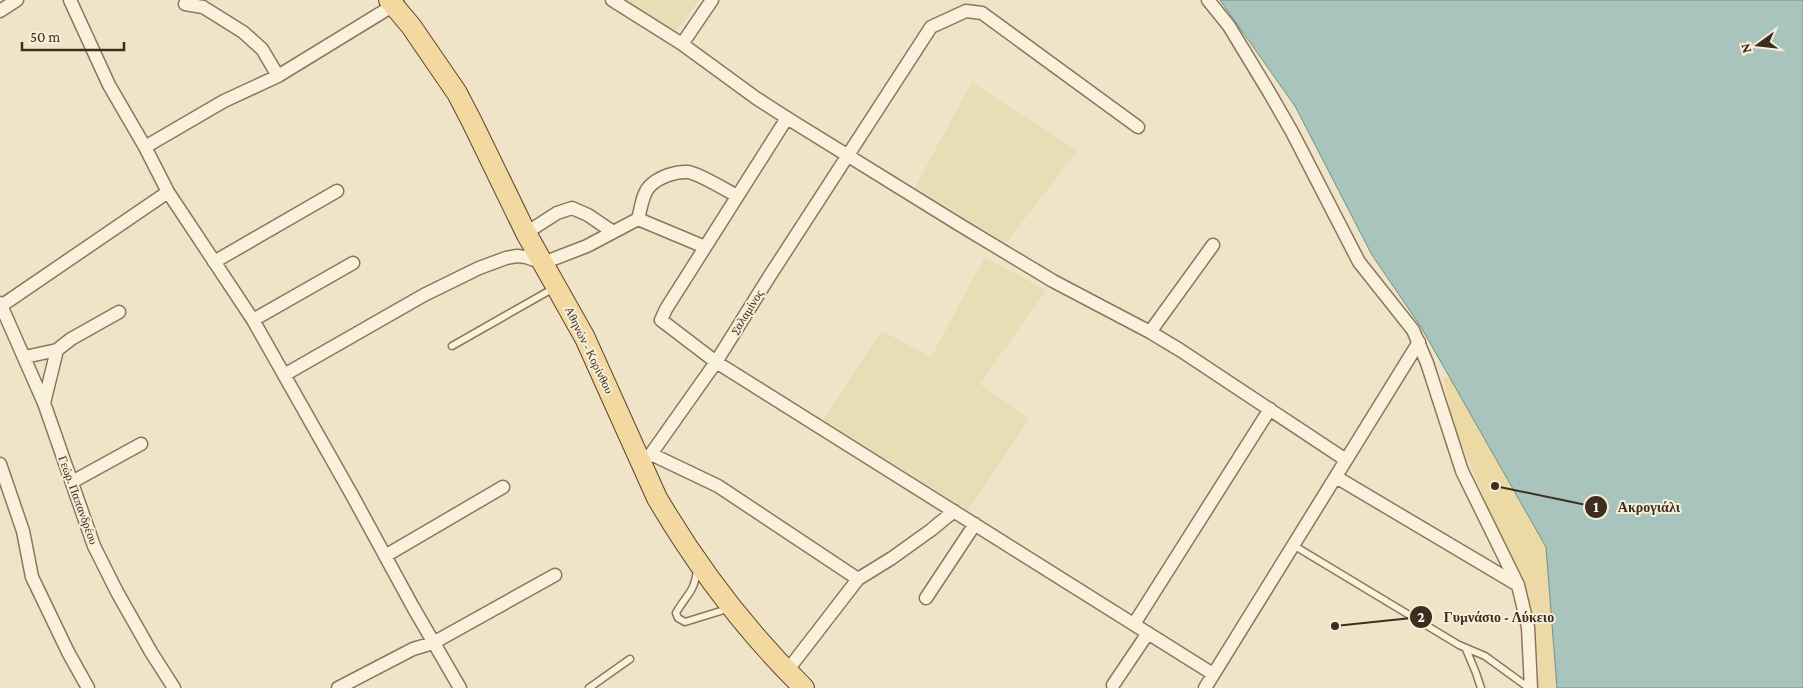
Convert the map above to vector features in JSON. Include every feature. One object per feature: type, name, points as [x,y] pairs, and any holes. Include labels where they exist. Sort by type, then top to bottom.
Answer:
[{"type":"main road","name":"Αθηνών - Κορίνθου","points":[[394,2],[457,93],[488,152],[526,233],[557,286],[647,459],[657,498],[698,564],[733,610],[804,688]]},
{"type":"street","points":[[0,11],[17,0]]},
{"type":"street","points":[[70,0],[109,85],[168,192],[253,320],[460,688]]},
{"type":"street","points":[[612,0],[682,44],[756,98],[787,118],[1053,281],[1150,332],[1346,460]]},
{"type":"street","points":[[682,44],[712,0]]},
{"type":"street","points":[[1208,0],[1229,26],[1269,92],[1292,132],[1359,262],[1371,279],[1406,318],[1419,342],[1462,471],[1518,585],[1528,627],[1530,688]]},
{"type":"street","points":[[144,147],[224,101],[278,76],[394,2]]},
{"type":"street","points":[[185,4],[203,7],[243,32],[262,49],[278,76]]},
{"type":"street","name":"Σαλαμίνος","points":[[647,459],[716,362],[931,27],[966,11],[982,13],[1138,127]]},
{"type":"street","points":[[787,118],[666,309],[661,320],[716,362],[1213,674]]},
{"type":"street","points":[[284,376],[424,295],[479,268],[517,256],[543,263],[587,246],[638,219],[649,187],[664,177],[676,173],[690,172],[737,196]]},
{"type":"street","points":[[214,262],[337,191]]},
{"type":"street","points":[[1,305],[168,192]]},
{"type":"street","points":[[526,233],[557,213],[572,208],[588,215],[613,232]]},
{"type":"street","points":[[638,219],[705,247]]},
{"type":"street","points":[[1150,332],[1213,245]]},
{"type":"street","points":[[253,320],[353,263]]},
{"type":"street","name":"Γεώρ. Παπανδρέου","points":[[1,305],[44,403],[94,546],[117,592],[174,688]]},
{"type":"street","points":[[25,357],[57,350],[71,339],[120,312]]},
{"type":"street","points":[[1205,688],[1419,342]]},
{"type":"street","points":[[44,403],[57,350]]},
{"type":"street","points":[[1134,624],[1270,409]]},
{"type":"street","points":[[72,482],[142,444]]},
{"type":"street","points":[[647,459],[718,486],[858,579]]},
{"type":"street","points":[[0,464],[23,531],[32,577],[78,673],[88,688]]},
{"type":"street","points":[[1336,477],[1518,585]]},
{"type":"street","points":[[385,556],[503,487]]},
{"type":"street","points":[[787,671],[858,579],[892,558],[954,511]]},
{"type":"street","points":[[926,598],[975,524]]},
{"type":"street","points":[[338,688],[413,649],[434,643],[555,575]]},
{"type":"street","points":[[1113,685],[1148,633]]},
{"type":"lane","points":[[452,346],[557,286]]},
{"type":"lane","points":[[1293,545],[1466,649],[1484,656],[1530,688]]},
{"type":"lane","points":[[698,564],[696,580],[690,595],[680,605],[676,613],[678,618],[685,622],[724,610],[733,610]]},
{"type":"lane","points":[[1466,649],[1481,688]]},
{"type":"lane","points":[[589,688],[630,659]]},
{"type":"shaded area","points":[[621,0],[699,0],[674,35]]},
{"type":"shaded area","points":[[972,82],[1077,151],[1006,243],[915,187]]},
{"type":"shaded area","points":[[985,257],[1046,290],[980,384],[1029,419],[968,510],[823,420],[882,331],[931,357]]},
{"type":"sand","points":[[1443,376],[1452,380],[1546,547],[1557,688],[1537,688],[1539,667],[1531,608],[1453,425]]},
{"type":"water","points":[[1220,0],[1803,0],[1803,688],[1557,688],[1546,547],[1421,327],[1372,255],[1295,106]]},
{"type":"place","name":"Ακρογιάλι","points":[[1495,486]]},
{"type":"place","name":"Γυμνάσιο - Λύκειο","points":[[1335,626]]}]
